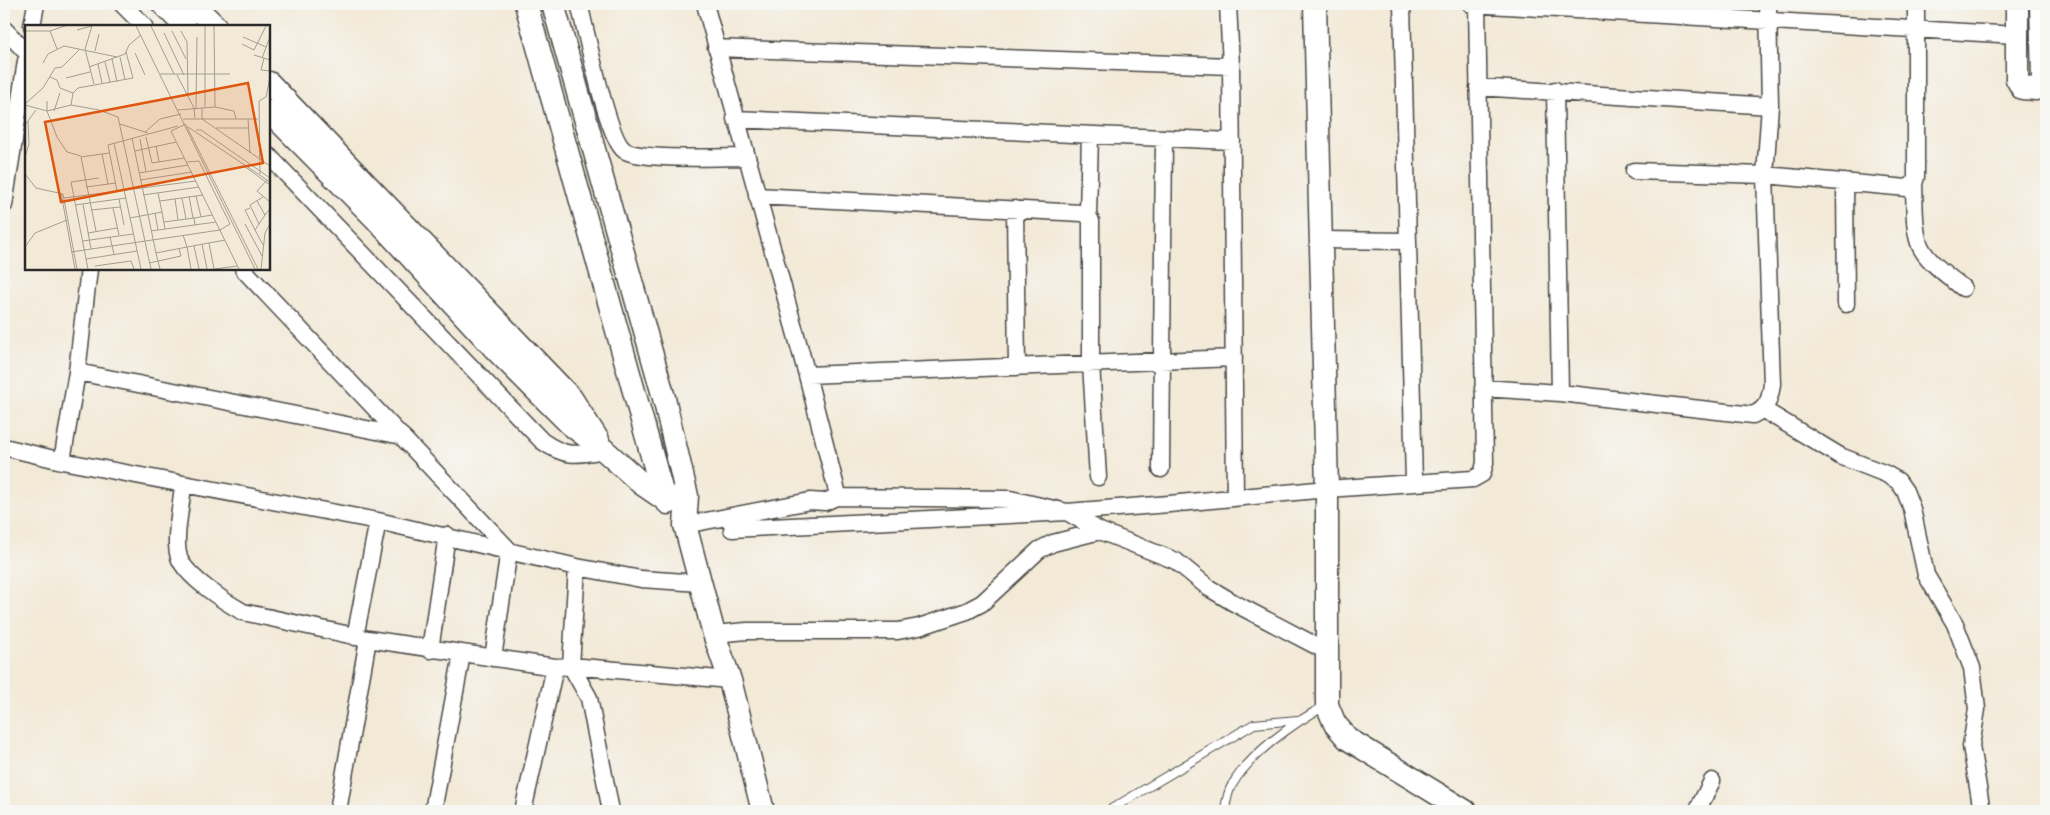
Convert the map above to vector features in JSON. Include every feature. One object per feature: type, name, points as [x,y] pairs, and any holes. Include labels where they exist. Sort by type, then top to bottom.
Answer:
[{"type":"street","points":[[32,25],[36,4]]},
{"type":"street","points":[[122,4],[143,25]]},
{"type":"street","points":[[163,4],[184,25]]},
{"type":"street","points":[[193,4],[214,25]]},
{"type":"street","points":[[526,4],[664,499]]},
{"type":"street","points":[[553,4],[664,398],[687,496],[685,525],[714,634],[730,680],[763,811]]},
{"type":"street","points":[[579,4],[608,120],[618,144],[624,151]]},
{"type":"street","points":[[705,4],[836,484],[836,498]]},
{"type":"street","points":[[1228,4],[1231,66],[1235,498]]},
{"type":"street","points":[[1315,4],[1327,489],[1327,705],[1335,724],[1348,738],[1465,811]]},
{"type":"street","points":[[1402,4],[1414,483]]},
{"type":"street","points":[[1471,4],[1917,31],[2016,35]]},
{"type":"street","points":[[732,529],[1067,512],[1327,489],[1473,479],[1482,474],[1485,463],[1477,4]]},
{"type":"street","points":[[1483,388],[1560,394],[1753,415],[1764,410],[1769,400],[1772,384],[1765,176],[1770,106],[1768,4]]},
{"type":"street","points":[[1916,4],[1916,177],[1914,184],[1916,227],[1919,245],[1930,260],[1963,288]]},
{"type":"street","points":[[2017,4],[2016,35],[2019,85],[2022,88],[2041,94],[2041,4]]},
{"type":"street","points":[[4,29],[25,51]]},
{"type":"street","points":[[716,48],[1231,66]]},
{"type":"street","points":[[4,205],[25,68]]},
{"type":"street","points":[[270,84],[571,398],[604,450]]},
{"type":"street","points":[[1478,87],[1555,90],[1770,106]]},
{"type":"street","points":[[1555,90],[1560,394]]},
{"type":"street","points":[[270,112],[376,220],[511,365],[570,424],[604,450],[642,484],[664,499],[685,525]]},
{"type":"street","points":[[735,119],[1232,141]]},
{"type":"street","points":[[1090,135],[1088,215],[1091,221],[1091,364],[1098,477]]},
{"type":"street","points":[[1161,469],[1164,138]]},
{"type":"street","points":[[597,160],[624,151],[651,156],[746,157]]},
{"type":"street","points":[[270,157],[542,441],[554,450],[576,455],[604,450]]},
{"type":"street","points":[[1634,171],[1765,176],[1908,188],[1914,184]]},
{"type":"street","points":[[1845,182],[1846,304]]},
{"type":"street","points":[[757,196],[1015,209],[1082,213],[1088,215]]},
{"type":"street","points":[[1015,209],[1017,367]]},
{"type":"street","points":[[1321,240],[1408,241]]},
{"type":"street","points":[[62,461],[77,372],[89,270]]},
{"type":"street","points":[[244,270],[509,550]]},
{"type":"street","points":[[807,375],[1234,358]]},
{"type":"street","points":[[77,372],[402,436]]},
{"type":"street","points":[[1764,410],[1840,456],[1886,474],[1898,481],[1905,491],[1912,509],[1926,575],[1955,624],[1972,668],[1977,709],[1971,746],[1982,811]]},
{"type":"street","points":[[4,447],[62,461],[378,520],[641,579],[700,583]]},
{"type":"street","points":[[184,484],[178,547],[185,568],[228,604],[243,612],[361,638],[430,650],[563,667],[730,680]]},
{"type":"street","points":[[664,499],[687,496]]},
{"type":"street","points":[[685,525],[810,502],[825,502],[836,498],[1010,499],[1067,512],[1100,531],[1176,561],[1209,588],[1234,603],[1328,652]]},
{"type":"street","points":[[338,811],[378,520]]},
{"type":"street","points":[[714,634],[747,631],[898,631],[919,627],[982,603],[1039,550],[1053,543],[1100,531]]},
{"type":"street","points":[[430,650],[446,535]]},
{"type":"street","points":[[493,658],[509,550]]},
{"type":"street","points":[[523,811],[563,667],[577,566]]},
{"type":"street","points":[[433,811],[462,654]]},
{"type":"street","points":[[563,667],[589,698],[610,809]]},
{"type":"street","points":[[1697,811],[1712,781]]},
{"type":"lane","points":[[1225,811],[1230,787],[1238,776],[1279,735],[1298,720],[1327,705]]},
{"type":"lane","points":[[1108,811],[1254,724],[1298,720]]}]
